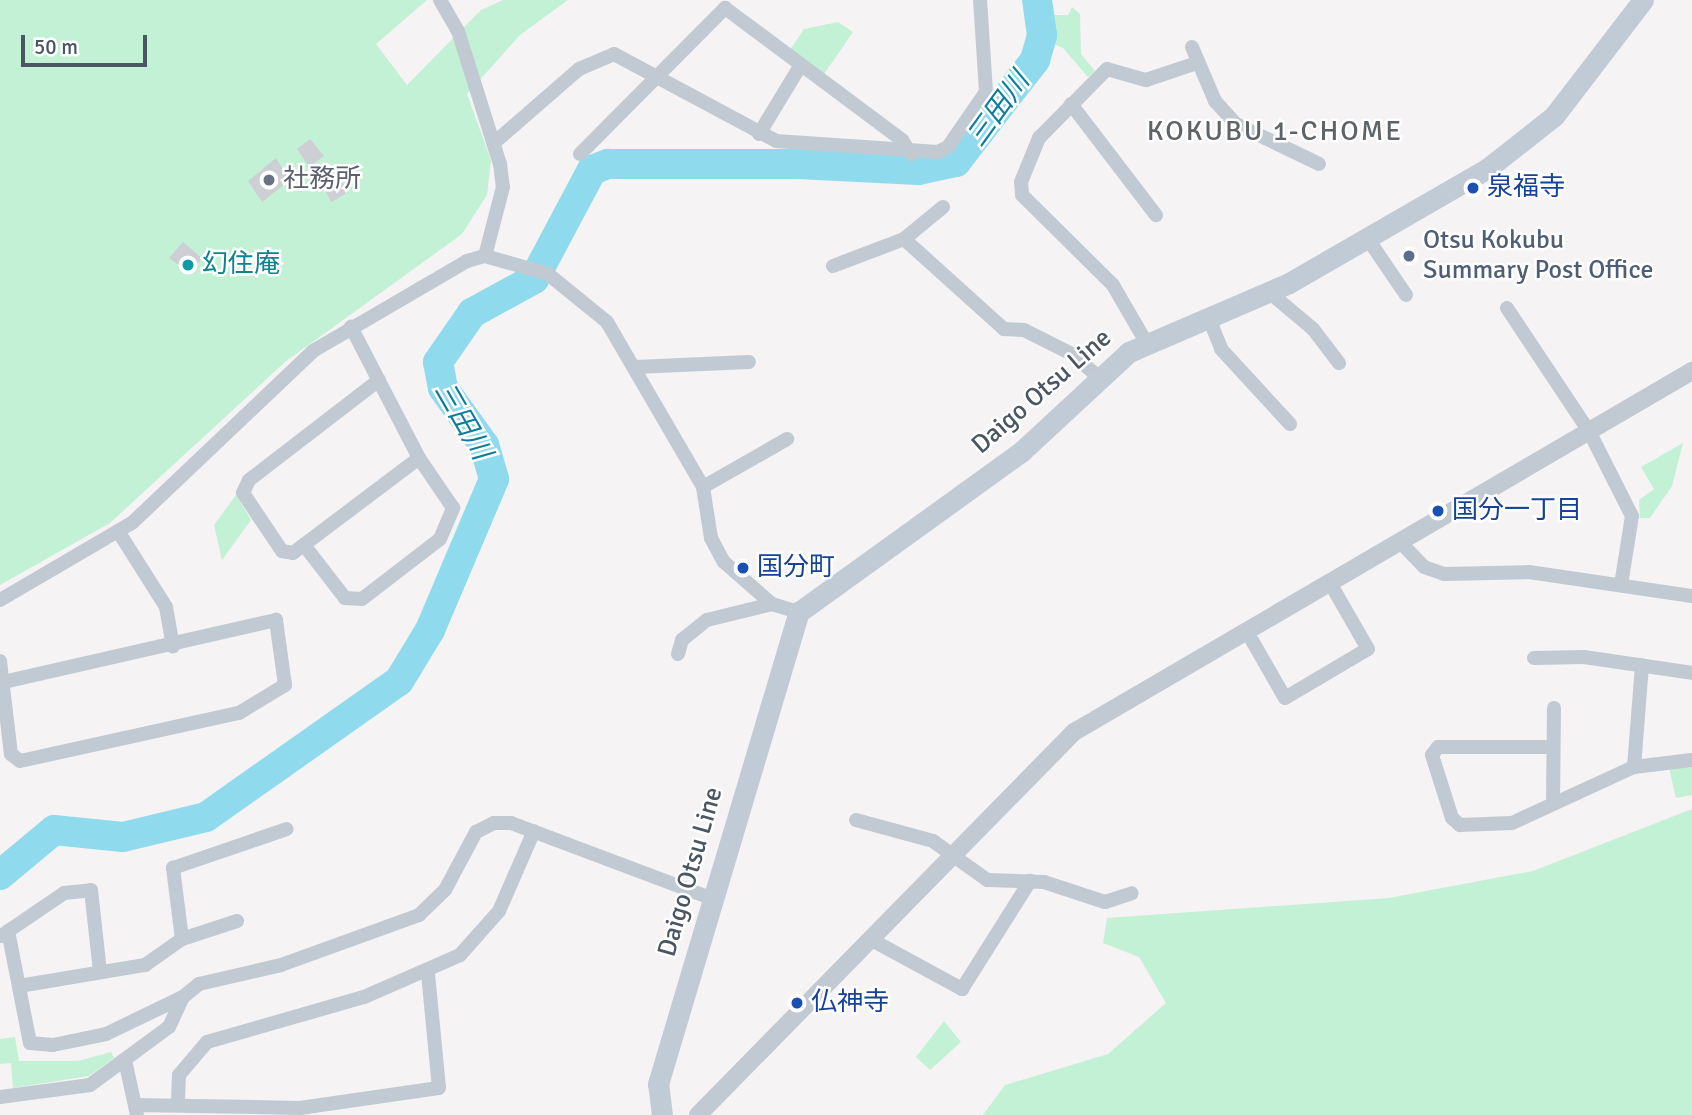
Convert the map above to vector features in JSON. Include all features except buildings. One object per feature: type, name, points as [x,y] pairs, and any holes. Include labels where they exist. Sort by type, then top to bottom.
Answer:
[{"type":"main road","name":"Daigo Otsu Line","points":[[662,1115],[658,1084],[799,612],[1022,452],[1098,377],[1146,342],[1269,292],[1370,242],[1488,168],[1554,116],[1643,0]]},
{"type":"street","points":[[495,142],[596,59],[614,54],[655,73],[760,134],[792,145],[911,155],[948,147],[986,92],[980,0]]},
{"type":"street","points":[[443,1],[458,31],[495,142],[503,187],[485,257]]},
{"type":"street","points":[[580,155],[655,73],[725,8],[799,68],[902,140],[911,155]]},
{"type":"street","points":[[1192,47],[1215,101],[1236,124],[1319,164]]},
{"type":"street","points":[[1146,342],[1113,285],[1022,195],[1040,138],[1070,104],[1107,69],[1146,80],[1197,63]]},
{"type":"street","points":[[760,134],[799,68]]},
{"type":"street","points":[[1070,104],[1156,215]]},
{"type":"street","points":[[833,266],[904,239],[943,207]]},
{"type":"street","points":[[904,239],[1004,329],[1024,330],[1072,354],[1098,377]]},
{"type":"street","points":[[1370,242],[1406,295]]},
{"type":"street","points":[[0,600],[118,531],[154,505],[313,351],[467,261],[485,257],[541,270],[607,322],[635,366],[702,487],[710,538],[724,562],[772,604],[799,612]]},
{"type":"street","points":[[1269,292],[1312,329],[1339,363]]},
{"type":"street","points":[[1507,308],[1590,433],[1633,516],[1621,585]]},
{"type":"street","points":[[1208,316],[1221,349],[1290,424]]},
{"type":"street","points":[[304,545],[345,598],[362,599],[440,540],[453,508],[419,458],[351,327]]},
{"type":"street","points":[[635,366],[749,362]]},
{"type":"street","points":[[698,1115],[1074,732],[1590,433],[1692,370]]},
{"type":"street","points":[[379,380],[249,480],[243,493],[282,551],[304,545],[419,458]]},
{"type":"street","points":[[702,487],[787,439]]},
{"type":"street","points":[[118,531],[166,607],[173,646]]},
{"type":"street","points":[[1401,543],[1424,567],[1444,574],[1529,572],[1692,596]]},
{"type":"street","points":[[1246,630],[1285,698],[1367,649],[1330,583]]},
{"type":"street","points":[[678,654],[682,640],[707,620],[772,604]]},
{"type":"street","points":[[0,661],[4,682],[4,719],[11,754],[20,761],[239,713],[285,685],[276,620],[173,646],[4,682]]},
{"type":"street","points":[[1534,658],[1642,666],[1692,673]]},
{"type":"street","points":[[1634,767],[1642,666]]},
{"type":"street","points":[[1553,803],[1555,708]]},
{"type":"street","points":[[1553,747],[1438,747],[1432,755],[1452,818],[1460,825],[1512,823],[1634,767],[1692,760]]},
{"type":"street","points":[[856,820],[933,841],[988,880],[1030,881],[1105,902],[1132,893]]},
{"type":"street","points":[[100,971],[91,890],[64,893],[4,934],[19,986],[30,1043],[53,1045],[128,1027],[183,997],[199,984],[281,965],[419,915],[445,890],[476,832],[494,822],[534,831],[713,898]]},
{"type":"street","points":[[183,939],[173,868],[286,829]]},
{"type":"street","points":[[178,1102],[178,1075],[207,1042],[303,1018],[428,974],[460,956],[493,919],[534,831]]},
{"type":"street","points":[[870,939],[962,989],[1030,881]]},
{"type":"street","points":[[19,986],[145,965],[183,939],[237,921]]},
{"type":"street","points":[[125,1060],[136,1110],[178,1102],[300,1108],[439,1088],[428,974]]},
{"type":"street","points":[[0,1097],[90,1085],[169,1027],[183,997]]},
{"type":"green space","points":[[0,0],[427,0],[376,44],[407,85],[481,10],[503,0],[568,0],[520,35],[467,94],[491,160],[487,195],[462,234],[285,362],[110,523],[0,585]]},
{"type":"green space","points":[[1072,7],[1080,14],[1081,54],[1095,71],[1088,77],[1063,48],[1046,40],[1051,15],[1068,15]]},
{"type":"green space","points":[[838,22],[853,32],[824,74],[790,50],[804,29]]},
{"type":"green space","points":[[1683,443],[1672,486],[1650,518],[1640,518],[1639,500],[1654,489],[1641,467]]},
{"type":"green space","points":[[236,495],[251,520],[222,560],[214,525]]},
{"type":"green space","points":[[1692,766],[1692,795],[1676,798],[1669,768]]},
{"type":"green space","points":[[1692,809],[1692,1115],[983,1115],[1005,1085],[1108,1054],[1166,1003],[1139,957],[1103,943],[1107,918],[1389,898],[1533,871]]},
{"type":"green space","points":[[944,1021],[961,1042],[930,1070],[916,1057]]},
{"type":"green space","points":[[15,1037],[19,1061],[78,1061],[111,1052],[114,1058],[89,1076],[13,1088],[11,1063],[0,1064],[0,1039]]},
{"type":"waterway","name":"三田川","points":[[0,875],[54,830],[123,837],[206,817],[399,681],[430,630],[494,479],[484,445],[443,388],[438,362],[472,313],[534,279],[592,170],[608,164],[798,164],[918,170],[956,162],[1035,60],[1042,35],[1037,0]]},
{"type":"place","name":"社務所","points":[[269,180]]},
{"type":"place","name":"泉福寺","points":[[1473,188]]},
{"type":"place","name":"Otsu Kokubu Summary Post Office","points":[[1409,256]]},
{"type":"place","name":"幻住庵","points":[[188,265]]},
{"type":"place","name":"国分一丁目","points":[[1438,511]]},
{"type":"place","name":"国分町","points":[[743,568]]},
{"type":"place","name":"仏神寺","points":[[797,1003]]},
{"type":"district","name":"KOKUBU 1-CHOME","points":[[1275,131]]}]
